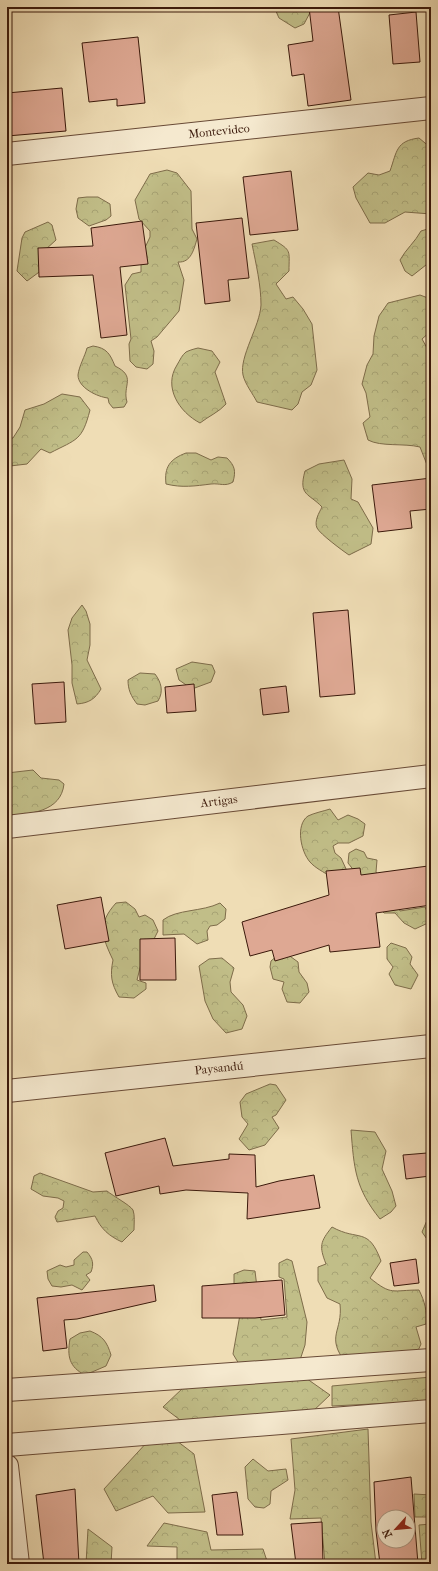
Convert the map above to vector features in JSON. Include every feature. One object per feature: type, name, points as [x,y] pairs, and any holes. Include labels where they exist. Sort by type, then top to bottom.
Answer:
[{"type":"street","name":"Montevideo","points":[[7,154],[431,108]]},
{"type":"street","name":"Artigas","points":[[7,827],[431,776]]},
{"type":"street","name":"Paysandú","points":[[7,1091],[431,1046]]},
{"type":"street","points":[[7,1390],[431,1360]]},
{"type":"street","points":[[7,1445],[431,1411]]},
{"type":"street","points":[[7,1466],[18,1564]]},
{"type":"green space","points":[[274,7],[313,7],[304,24],[295,28],[279,18]]},
{"type":"green space","points":[[419,138],[431,148],[431,166],[427,170],[431,171],[431,214],[405,212],[385,223],[370,223],[356,198],[353,187],[368,173],[379,175],[390,171],[398,148],[411,139]]},
{"type":"green space","points":[[167,170],[177,173],[191,191],[192,229],[197,239],[189,258],[182,262],[178,262],[184,280],[179,311],[157,337],[151,341],[154,351],[153,364],[147,369],[136,367],[130,361],[129,344],[131,339],[125,285],[132,274],[141,272],[141,256],[150,237],[150,231],[139,219],[135,200],[150,174]]},
{"type":"green space","points":[[98,197],[110,204],[111,216],[106,220],[89,226],[78,218],[76,209],[78,198]]},
{"type":"green space","points":[[48,222],[52,225],[56,240],[45,250],[46,267],[27,281],[17,271],[22,238],[25,232]]},
{"type":"green space","points":[[431,228],[431,261],[412,276],[405,271],[400,260],[421,231]]},
{"type":"green space","points":[[274,240],[287,249],[289,255],[289,271],[276,284],[286,299],[293,297],[303,309],[312,324],[317,370],[311,385],[302,392],[298,404],[292,410],[257,402],[243,375],[244,359],[260,313],[261,305],[259,282],[252,244]]},
{"type":"green space","points":[[420,295],[428,298],[431,315],[431,331],[422,339],[431,355],[431,475],[420,447],[386,444],[368,440],[363,423],[370,417],[366,393],[362,384],[367,365],[373,354],[374,336],[379,316],[388,303]]},
{"type":"green space","points":[[93,346],[105,350],[115,366],[122,370],[125,374],[127,378],[127,402],[124,407],[113,408],[109,403],[108,398],[99,396],[89,391],[81,384],[78,375],[87,348]]},
{"type":"green space","points":[[198,348],[212,351],[220,362],[215,372],[226,404],[200,423],[192,418],[180,406],[175,398],[172,382],[173,373],[183,355],[188,351]]},
{"type":"green space","points":[[62,394],[80,397],[90,410],[81,434],[77,438],[50,453],[41,449],[27,464],[10,466],[7,468],[7,439],[13,438],[20,427],[25,410],[44,404]]},
{"type":"green space","points":[[186,453],[196,453],[211,460],[218,457],[227,458],[234,469],[233,482],[225,485],[214,484],[178,486],[166,484],[166,473],[169,464],[180,455]]},
{"type":"green space","points":[[344,460],[352,479],[351,499],[358,502],[373,528],[371,544],[349,555],[317,528],[316,520],[322,507],[306,493],[303,485],[305,471],[319,464]]},
{"type":"green space","points":[[82,605],[86,611],[90,624],[90,645],[87,660],[101,689],[91,700],[85,703],[77,704],[72,683],[72,665],[68,630],[72,618]]},
{"type":"green space","points":[[192,662],[212,665],[215,672],[211,682],[192,689],[179,680],[176,669]]},
{"type":"green space","points":[[140,673],[155,674],[157,677],[161,690],[158,701],[145,705],[137,704],[133,698],[129,690],[128,680]]},
{"type":"green space","points":[[33,770],[41,778],[59,780],[64,784],[62,793],[57,801],[43,810],[7,816],[7,773]]},
{"type":"green space","points":[[330,809],[338,820],[348,815],[365,824],[363,836],[349,843],[338,843],[333,846],[335,853],[341,858],[347,871],[331,877],[310,862],[304,852],[301,839],[304,820],[308,816]]},
{"type":"green space","points":[[356,849],[364,852],[367,858],[377,860],[376,872],[380,878],[376,887],[355,872],[348,863],[349,853]]},
{"type":"green space","points":[[396,900],[400,911],[425,907],[429,916],[428,923],[415,929],[404,923],[395,913],[384,913],[378,907]]},
{"type":"green space","points":[[126,902],[135,909],[139,917],[145,915],[153,920],[158,931],[152,943],[144,952],[137,980],[146,983],[146,989],[134,998],[119,997],[116,992],[112,979],[113,960],[106,944],[103,931],[106,918],[116,903]]},
{"type":"green space","points":[[220,903],[226,909],[225,919],[217,925],[210,926],[207,931],[208,940],[197,944],[184,934],[163,935],[163,920],[169,916]]},
{"type":"green space","points":[[391,943],[406,948],[412,957],[410,964],[418,975],[411,989],[395,985],[389,974],[393,967],[387,959],[387,947]]},
{"type":"green space","points":[[287,954],[298,962],[299,972],[307,983],[309,992],[300,1003],[287,1002],[282,989],[284,982],[273,979],[270,967],[271,961],[278,955]]},
{"type":"green space","points":[[222,958],[234,968],[230,982],[231,992],[243,1005],[247,1016],[242,1029],[226,1033],[213,1019],[205,1001],[199,966],[209,959]]},
{"type":"green space","points":[[270,1084],[276,1085],[286,1100],[276,1115],[272,1117],[279,1128],[265,1145],[249,1150],[239,1139],[248,1124],[242,1117],[240,1102],[246,1094]]},
{"type":"green space","points":[[351,1130],[375,1132],[386,1151],[382,1169],[392,1191],[396,1206],[391,1212],[380,1219],[365,1197],[357,1177],[353,1156]]},
{"type":"green space","points":[[40,1173],[93,1192],[107,1191],[133,1210],[134,1230],[122,1242],[106,1232],[95,1216],[57,1222],[55,1217],[58,1211],[63,1208],[64,1201],[58,1198],[43,1196],[31,1189],[34,1176]]},
{"type":"green space","points":[[431,1211],[431,1245],[422,1232]]},
{"type":"green space","points":[[332,1227],[349,1234],[362,1236],[372,1243],[381,1261],[370,1278],[377,1284],[393,1291],[419,1290],[425,1307],[426,1324],[416,1327],[421,1344],[412,1364],[346,1363],[340,1354],[337,1346],[336,1334],[339,1321],[340,1304],[327,1298],[318,1281],[318,1267],[326,1264],[322,1253],[322,1244]]},
{"type":"green space","points":[[83,1252],[87,1252],[92,1259],[93,1264],[91,1272],[86,1275],[90,1280],[82,1290],[72,1285],[61,1287],[52,1286],[48,1279],[47,1271],[60,1265],[66,1267],[74,1265],[74,1260]]},
{"type":"green space","points":[[287,1259],[292,1261],[307,1322],[305,1345],[299,1363],[242,1369],[233,1354],[241,1309],[234,1285],[234,1274],[244,1270],[255,1271],[261,1320],[287,1317],[284,1279],[279,1277],[279,1263]]},
{"type":"green space","points":[[90,1331],[104,1340],[111,1355],[106,1366],[85,1375],[72,1365],[69,1356],[69,1345],[70,1339],[80,1333]]},
{"type":"green space","points":[[303,1376],[330,1395],[311,1413],[188,1426],[163,1407],[184,1387]]},
{"type":"green space","points":[[431,1377],[431,1401],[332,1406],[332,1386]]},
{"type":"green space","points":[[160,1428],[194,1454],[205,1512],[168,1513],[153,1496],[116,1511],[104,1489]]},
{"type":"green space","points":[[368,1429],[371,1522],[376,1564],[325,1564],[321,1518],[290,1519],[295,1490],[291,1439]]},
{"type":"green space","points":[[253,1459],[268,1471],[286,1469],[288,1480],[271,1491],[270,1504],[264,1508],[255,1507],[248,1499],[245,1467]]},
{"type":"green space","points":[[414,1494],[431,1495],[431,1517],[416,1517],[416,1509],[415,1509]]},
{"type":"green space","points":[[164,1523],[207,1532],[211,1550],[263,1549],[267,1561],[248,1564],[230,1564],[218,1560],[216,1564],[177,1564],[177,1547],[147,1546]]},
{"type":"green space","points":[[431,1524],[431,1564],[422,1564],[419,1525]]},
{"type":"green space","points":[[88,1529],[112,1547],[111,1564],[86,1564]]},
{"type":"building","points":[[309,7],[338,7],[351,100],[308,106],[304,74],[292,76],[288,45],[313,41]]},
{"type":"building","points":[[416,12],[420,62],[393,64],[389,15]]},
{"type":"building","points":[[138,37],[145,103],[117,106],[117,99],[89,102],[82,43]]},
{"type":"building","points":[[62,88],[66,131],[7,136],[7,93]]},
{"type":"building","points":[[291,171],[298,230],[250,235],[243,177]]},
{"type":"building","points":[[242,218],[249,278],[228,280],[230,301],[205,304],[196,223]]},
{"type":"building","points":[[142,221],[148,264],[120,267],[127,335],[101,338],[93,275],[39,277],[38,248],[93,246],[91,228]]},
{"type":"building","points":[[431,478],[431,509],[410,511],[412,528],[378,532],[372,485]]},
{"type":"building","points":[[348,610],[355,694],[320,697],[313,613]]},
{"type":"building","points":[[64,682],[66,722],[35,724],[32,684]]},
{"type":"building","points":[[194,684],[196,711],[167,713],[165,687]]},
{"type":"building","points":[[286,686],[289,712],[263,715],[260,689]]},
{"type":"building","points":[[428,866],[431,889],[431,905],[376,913],[380,947],[330,952],[329,945],[275,961],[272,950],[250,956],[242,922],[329,895],[326,871],[360,868],[361,875]]},
{"type":"building","points":[[101,897],[109,941],[65,949],[57,905]]},
{"type":"building","points":[[175,938],[176,980],[140,980],[140,939]]},
{"type":"building","points":[[165,1138],[173,1166],[229,1159],[229,1154],[255,1155],[256,1187],[279,1181],[314,1175],[320,1208],[247,1219],[248,1193],[186,1190],[160,1194],[159,1186],[116,1196],[105,1153]]},
{"type":"building","points":[[427,1153],[430,1176],[406,1179],[403,1155]]},
{"type":"building","points":[[416,1259],[419,1283],[394,1286],[390,1263]]},
{"type":"building","points":[[282,1280],[285,1315],[255,1318],[202,1318],[202,1286]]},
{"type":"building","points":[[154,1285],[156,1301],[77,1319],[64,1320],[67,1348],[43,1351],[37,1298]]},
{"type":"building","points":[[411,1477],[414,1509],[376,1509],[376,1531],[374,1482]]},
{"type":"building","points":[[75,1489],[79,1564],[44,1564],[36,1495]]},
{"type":"building","points":[[237,1492],[243,1535],[217,1535],[212,1495]]},
{"type":"building","points":[[322,1522],[323,1564],[296,1564],[291,1524]]},
{"type":"building","points":[[416,1539],[418,1564],[380,1564],[378,1549],[416,1549]]}]
